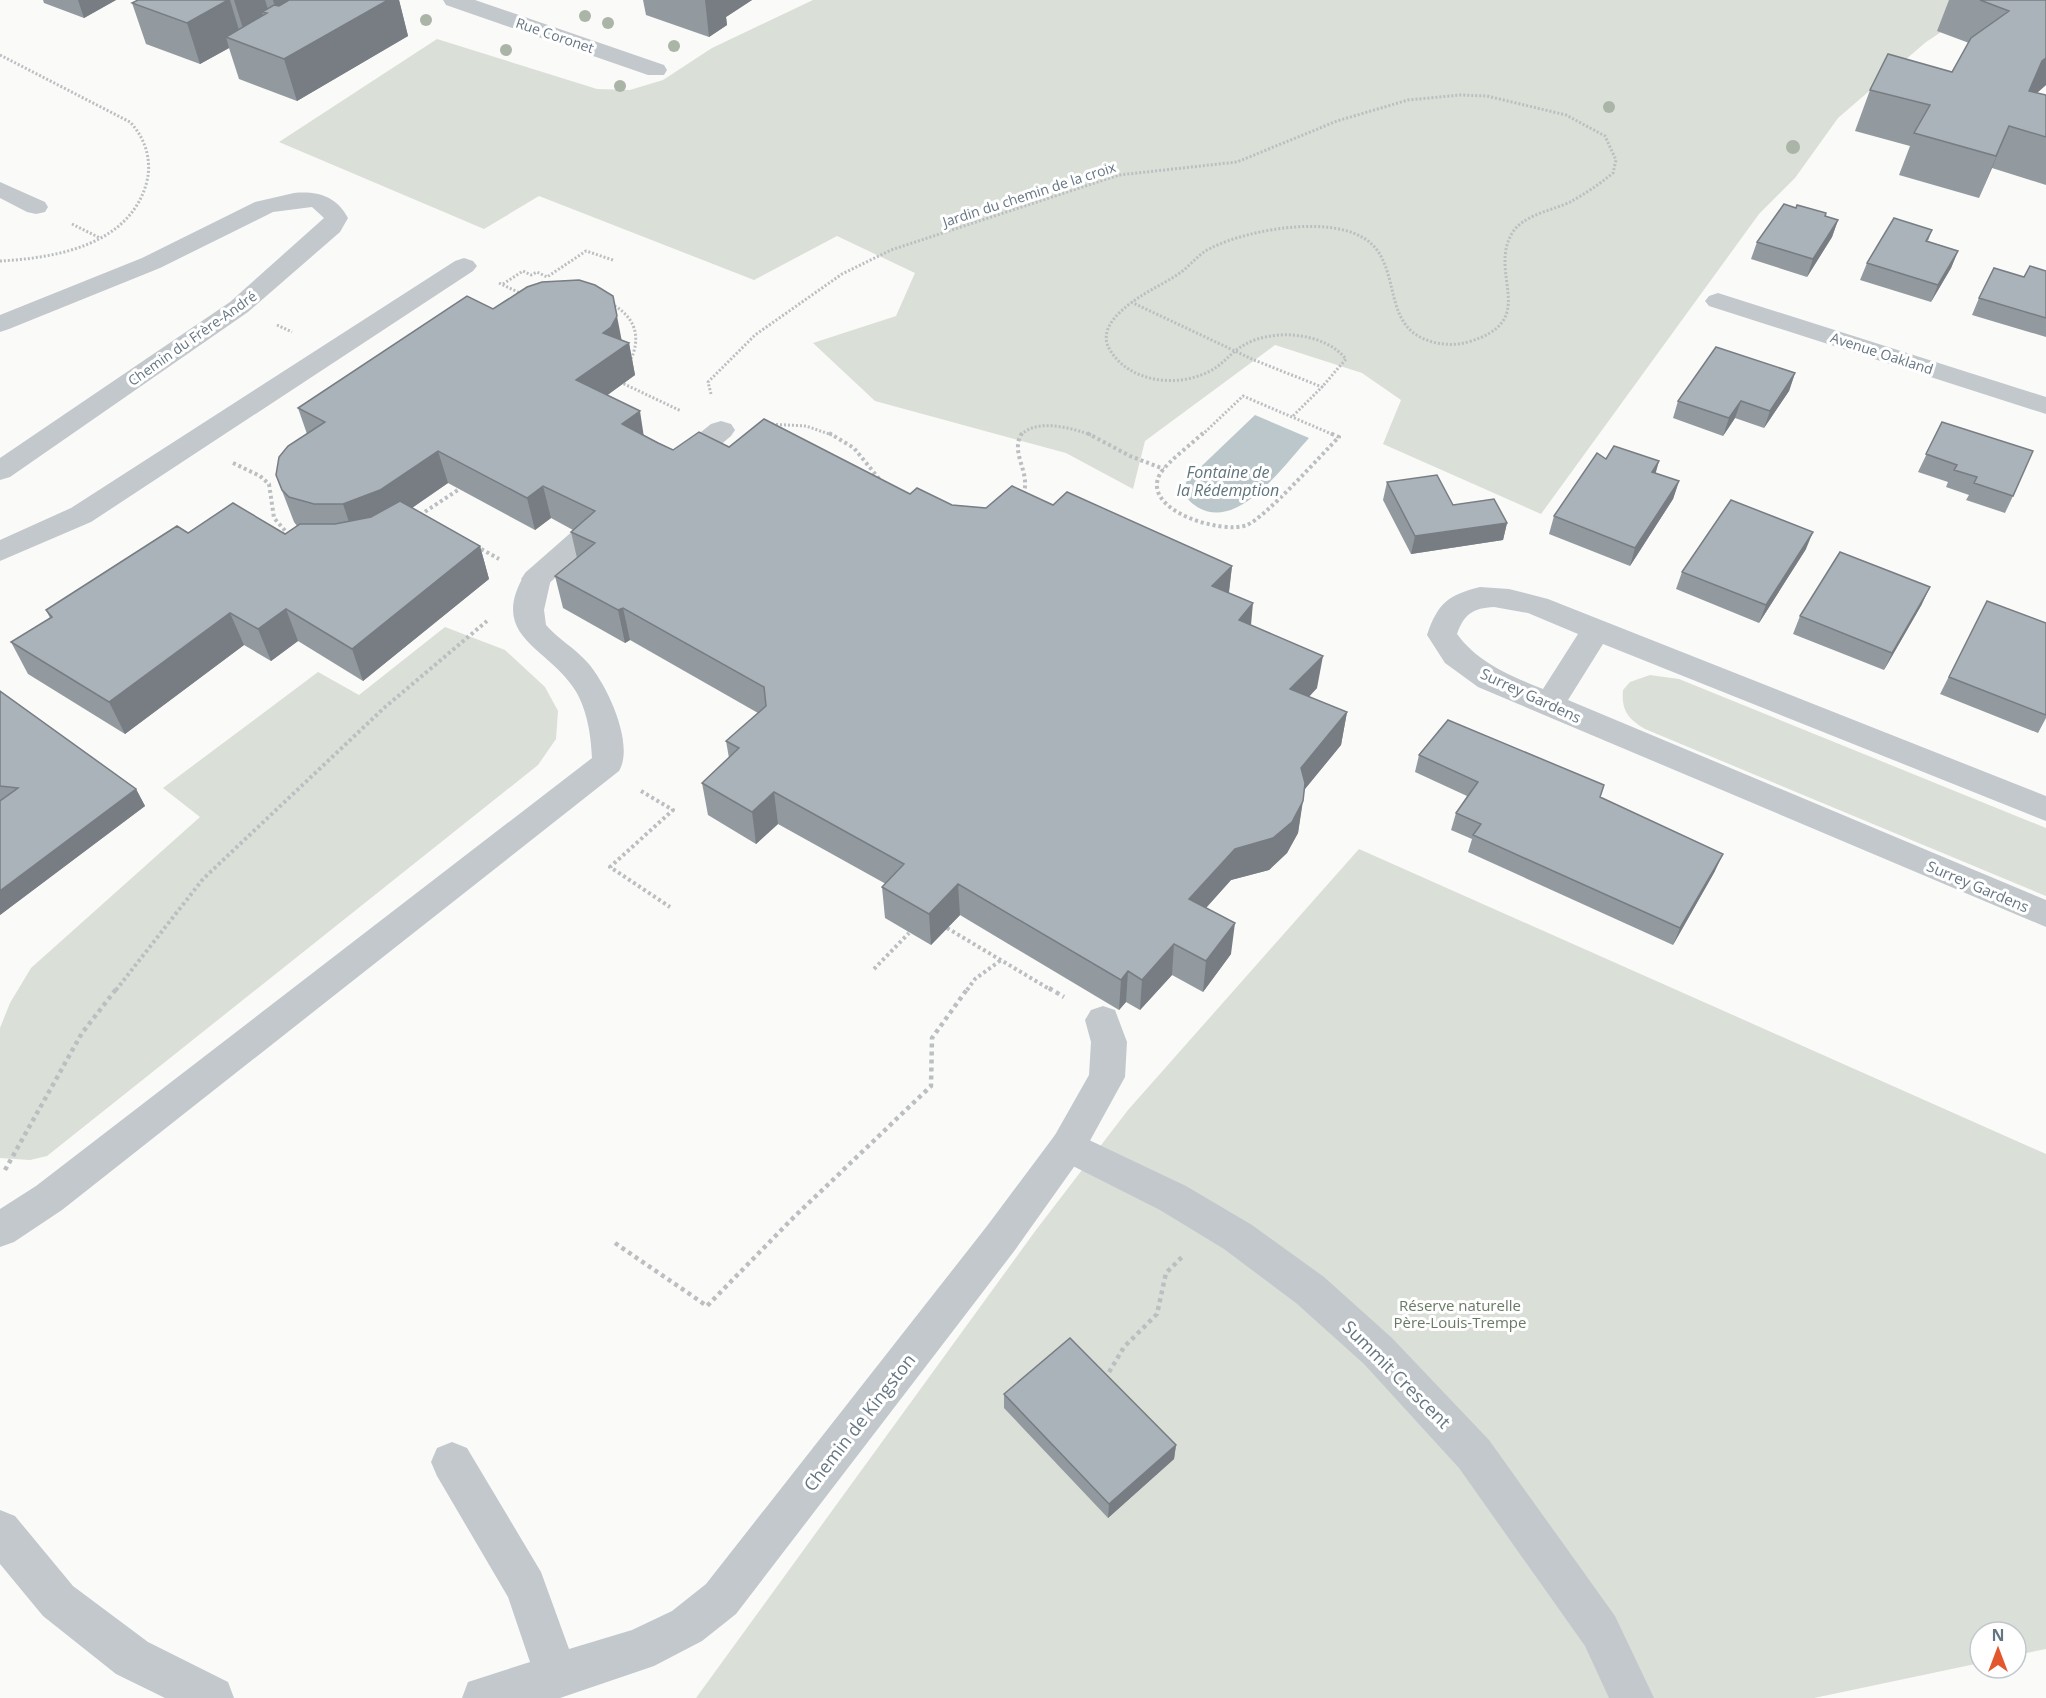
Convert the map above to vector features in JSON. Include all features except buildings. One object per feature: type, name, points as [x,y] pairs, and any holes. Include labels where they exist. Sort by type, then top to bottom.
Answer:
[{"type":"street","name":"Rue Coronet","points":[[454,0],[656,70]]},
{"type":"street","points":[[0,189],[36,207]]},
{"type":"street","name":"Chemin du Frère-André","points":[[0,324],[151,263],[264,207],[289,201],[308,200],[320,202],[334,212],[336,218],[331,227],[239,307],[0,471]]},
{"type":"street","points":[[0,551],[81,515],[464,266]]},
{"type":"street","name":"Avenue Oakland","points":[[1718,301],[2046,406]]},
{"type":"street","points":[[664,475],[721,430]]},
{"type":"street","points":[[0,1230],[49,1198],[608,763],[605,729],[590,689],[577,670],[559,652],[540,639],[529,620],[536,579],[585,536]]},
{"type":"street","name":"Surrey Gardens","points":[[2046,808],[1597,628],[1512,598],[1480,596],[1458,604],[1446,618],[1442,635],[1456,655],[1489,679],[2046,914]]},
{"type":"street","points":[[1548,705],[1597,628]]},
{"type":"street","name":"Chemin de Kingston","points":[[484,1698],[638,1650],[687,1626],[721,1599],[1001,1238],[1068,1146],[1107,1077],[1109,1042],[1103,1020]]},
{"type":"street","name":"Summit Crescent","points":[[1068,1146],[1173,1198],[1238,1237],[1310,1290],[1378,1351],[1431,1405],[1474,1454],[1600,1631],[1632,1698]]},
{"type":"street","points":[[452,1462],[491,1523],[526,1587],[557,1677]]},
{"type":"street","points":[[0,1531],[58,1601],[132,1658],[212,1698]]},
{"type":"path","points":[[0,55],[114,113],[134,126],[151,165],[143,193],[132,212],[102,238],[56,254],[0,261]]},
{"type":"path","name":"Jardin du chemin de la croix","points":[[721,430],[708,382],[755,335],[842,274],[891,250],[1119,175],[1237,162],[1337,121],[1408,100],[1451,95],[1487,96],[1566,115],[1605,136],[1613,149],[1616,160],[1613,173],[1600,184],[1570,202],[1529,219],[1513,232],[1506,247],[1512,298],[1502,325],[1474,340],[1442,344],[1413,336],[1402,325],[1389,274],[1381,254],[1371,243],[1334,228],[1279,231],[1244,236],[1209,248],[1179,273],[1131,302],[1109,326],[1105,336],[1109,354],[1122,367],[1142,378],[1186,379],[1209,372],[1246,343],[1271,336],[1302,334],[1340,350],[1346,359],[1341,368],[1322,387]]},
{"type":"path","points":[[502,285],[523,271],[531,275],[537,272],[547,277],[586,251],[613,260]]},
{"type":"path","points":[[464,266],[526,296]]},
{"type":"path","points":[[1131,302],[1234,351],[1322,387],[1292,417]]},
{"type":"path","points":[[610,303],[618,306],[630,317],[635,328],[638,340],[635,352],[627,364]]},
{"type":"path","points":[[612,378],[721,430],[800,424],[826,432],[848,443],[863,456],[886,487]]},
{"type":"path","points":[[1243,396],[1292,417],[1339,437],[1255,521],[1234,529],[1214,526],[1174,511],[1161,499],[1157,481],[1164,469],[1243,396]]},
{"type":"path","points":[[1019,502],[1027,489],[1026,476],[1015,449],[1018,437],[1027,429],[1057,426],[1092,435],[1131,456],[1164,469]]},
{"type":"path","points":[[238,466],[260,476],[269,484],[274,518],[278,526],[292,537]]},
{"type":"path","points":[[411,521],[465,485]]},
{"type":"path","points":[[410,510],[430,520]]},
{"type":"path","points":[[0,1180],[82,1033],[203,879],[384,708],[536,579],[468,542]]},
{"type":"path","points":[[633,786],[673,810],[610,867],[670,908]]},
{"type":"path","points":[[947,928],[1103,1020]]},
{"type":"path","points":[[874,969],[909,933]]},
{"type":"path","points":[[615,1243],[707,1306],[793,1218],[932,1086],[932,1038],[975,979],[1001,960]]},
{"type":"path","points":[[1101,1384],[1124,1347],[1156,1314],[1166,1273],[1192,1246],[1211,1221]]},
{"type":"green space","points":[[813,0],[1990,0],[1926,42],[1838,118],[1795,178],[1759,214],[1541,514],[1383,444],[1401,400],[1362,373],[1275,345],[1145,441],[1133,489],[1066,453],[875,401],[813,343],[896,316],[915,273],[837,236],[754,280],[539,196],[484,229],[279,142],[437,39],[597,89],[630,90],[663,80],[712,48]]},
{"type":"green space","points":[[445,627],[505,650],[545,687],[558,711],[556,739],[538,765],[47,1156],[30,1160],[0,1158],[0,1028],[10,1003],[31,968],[200,817],[163,788],[318,672],[359,695]]},
{"type":"green space","points":[[1650,675],[1679,679],[2046,828],[2046,896],[1645,729],[1634,722],[1627,713],[1623,703],[1623,690],[1630,682]]},
{"type":"green space","name":"Réserve naturelle Père-Louis-Trempe","points":[[1359,849],[2046,1154],[2046,1649],[2028,1653],[2028,1620],[1968,1620],[1968,1666],[1814,1698],[696,1698],[1036,1230],[1128,1110]]},
{"type":"water","name":"Fontaine de la Rédemption","points":[[1255,415],[1309,438],[1272,480],[1241,505],[1225,512],[1209,512],[1193,504],[1185,493],[1187,480]]}]
